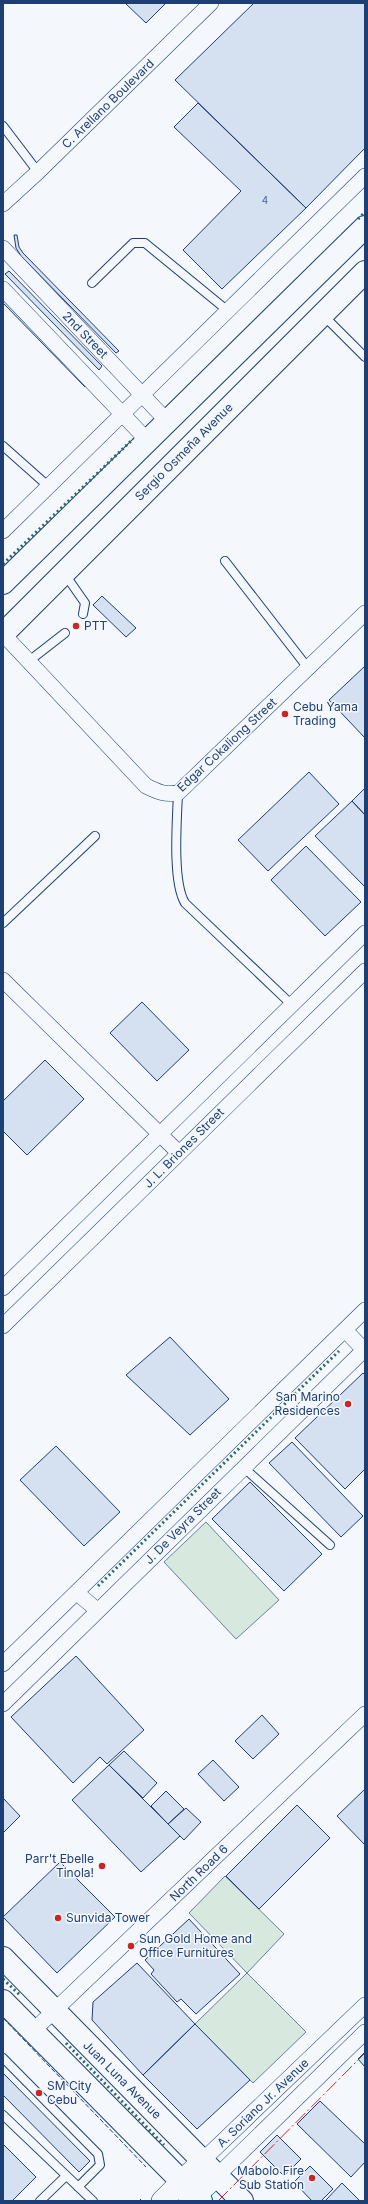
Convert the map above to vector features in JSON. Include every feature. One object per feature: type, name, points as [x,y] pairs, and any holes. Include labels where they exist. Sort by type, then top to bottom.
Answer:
[{"type":"main road","points":[[3,582],[365,227]]},
{"type":"main road","name":"Sergio Osmeña Avenue","points":[[3,634],[365,272]]},
{"type":"main road","name":"Juan Luna Avenue","points":[[3,1958],[242,2201]]},
{"type":"main road","points":[[3,2001],[192,2195]]},
{"type":"main road","name":"A. Soriano Jr. Avenue","points":[[162,2201],[192,2195],[210,2169]]},
{"type":"street","name":"C. Arellano Boulevard","points":[[3,204],[38,172],[211,3]]},
{"type":"street","points":[[3,531],[143,396],[365,176]]},
{"type":"street","name":"2nd Street","points":[[3,248],[167,421]]},
{"type":"street","points":[[3,289],[148,440]]},
{"type":"street","name":"Edgar Cokaliong Street","points":[[3,634],[146,786],[159,793],[178,793],[365,613]]},
{"type":"street","points":[[3,1288],[161,1135],[365,933]]},
{"type":"street","name":"J. L. Briones Street","points":[[3,1326],[365,971]]},
{"type":"street","points":[[4,982],[179,1153]]},
{"type":"street","points":[[3,1664],[365,1310]]},
{"type":"street","points":[[345,1330],[365,1350]]},
{"type":"street","name":"J. De Veyra Street","points":[[3,1704],[243,1466],[365,1350]]},
{"type":"street","points":[[77,1593],[98,1610]]},
{"type":"street","name":"North Road 6","points":[[33,2031],[365,1714]]},
{"type":"street","name":"A. Soriano Jr. Avenue","points":[[210,2169],[365,2005]]},
{"type":"street","name":"A. Soriano Jr. Avenue","points":[[210,2169],[365,2032]]},
{"type":"lane","points":[[3,126],[38,172]]},
{"type":"lane","points":[[92,283],[133,243],[145,243],[228,311]]},
{"type":"lane","points":[[322,314],[365,357]]},
{"type":"lane","points":[[3,446],[48,486]]},
{"type":"lane","points":[[225,562],[308,668]]},
{"type":"lane","points":[[64,572],[84,603],[83,614]]},
{"type":"lane","points":[[29,662],[65,633]]},
{"type":"lane","points":[[178,793],[176,836],[180,894],[185,903],[292,1005]]},
{"type":"lane","points":[[3,923],[95,836]]},
{"type":"lane","points":[[243,1466],[330,1545]]},
{"type":"lane","points":[[3,2058],[98,2154],[100,2165],[78,2187]]},
{"type":"lane","points":[[3,2115],[93,2201]]},
{"type":"lane","points":[[40,2201],[66,2176]]},
{"type":"shaded area","points":[[206,1522],[279,1600],[236,1639],[164,1562]]},
{"type":"shaded area","points":[[225,1876],[284,1934],[247,1973],[189,1913]]},
{"type":"shaded area","points":[[247,1973],[306,2032],[253,2083],[195,2024]]},
{"type":"building","points":[[125,3],[166,3],[146,23]]},
{"type":"building","points":[[254,3],[365,3],[365,148],[306,208],[175,80]]},
{"type":"building","points":[[198,103],[306,208],[222,289],[183,250],[241,191],[174,127]]},
{"type":"building","points":[[14,235],[17,235],[19,247],[23,253],[119,351],[116,353],[21,256],[16,248]]},
{"type":"building","points":[[9,271],[102,366],[99,370],[5,274]]},
{"type":"building","points":[[3,298],[88,384],[85,387],[3,303]]},
{"type":"building","points":[[102,596],[136,628],[126,637],[93,605]]},
{"type":"building","points":[[365,666],[365,738],[329,700]]},
{"type":"building","points":[[309,772],[339,804],[268,871],[238,840]]},
{"type":"building","points":[[365,788],[365,815],[352,801]]},
{"type":"building","points":[[352,801],[365,815],[365,887],[315,836]]},
{"type":"building","points":[[306,846],[361,902],[325,936],[271,880]]},
{"type":"building","points":[[142,1002],[189,1050],[157,1081],[110,1033]]},
{"type":"building","points":[[45,1060],[84,1099],[27,1155],[3,1131],[3,1101]]},
{"type":"building","points":[[170,1337],[229,1399],[190,1435],[126,1375]]},
{"type":"building","name":"San Marino Residences","points":[[363,1373],[365,1375],[365,1469],[345,1489],[295,1438]]},
{"type":"building","points":[[292,1442],[363,1516],[341,1537],[269,1463]]},
{"type":"building","points":[[56,1446],[120,1512],[84,1546],[20,1480]]},
{"type":"building","points":[[250,1482],[322,1554],[284,1591],[212,1519]]},
{"type":"building","points":[[76,1656],[144,1730],[107,1764],[100,1757],[73,1783],[11,1717]]},
{"type":"building","points":[[262,1715],[279,1734],[253,1759],[235,1741]]},
{"type":"building","points":[[124,1751],[157,1783],[143,1798],[109,1765]]},
{"type":"building","points":[[213,1760],[239,1787],[224,1801],[198,1774]]},
{"type":"building","points":[[109,1765],[180,1836],[141,1872],[72,1800]]},
{"type":"building","points":[[365,1789],[365,1845],[337,1816]]},
{"type":"building","points":[[166,1791],[184,1809],[168,1824],[151,1806]]},
{"type":"building","points":[[3,1798],[20,1816],[3,1833]]},
{"type":"building","points":[[297,1805],[330,1838],[259,1909],[226,1876]]},
{"type":"building","points":[[186,1808],[201,1822],[184,1840],[168,1824]]},
{"type":"building","name":"Sunvida Tower","points":[[60,1862],[115,1917],[57,1973],[3,1917]]},
{"type":"building","points":[[189,1919],[240,1974],[196,2014],[181,1999],[177,2002],[151,1974],[154,1970],[145,1960]]},
{"type":"building","points":[[137,1963],[195,2024],[143,2075],[92,2020],[93,2002]]},
{"type":"building","points":[[195,2024],[250,2080],[197,2129],[143,2075]]},
{"type":"building","points":[[365,2052],[365,2067],[358,2059]]},
{"type":"building","points":[[3,2073],[90,2161],[79,2172],[3,2095]]},
{"type":"building","points":[[320,2101],[365,2144],[365,2162],[351,2177],[297,2124]]},
{"type":"building","points":[[277,2135],[301,2159],[284,2176],[260,2152]]},
{"type":"building","points":[[3,2144],[36,2177],[12,2201],[3,2201]]},
{"type":"building","points":[[310,2166],[333,2189],[321,2201],[312,2201],[294,2182]]},
{"type":"building","points":[[342,2183],[360,2201],[325,2201]]},
{"type":"hedge","points":[[358,219],[365,212]]},
{"type":"hedge","points":[[3,564],[133,439]]},
{"type":"hedge","points":[[98,1586],[339,1351]]},
{"type":"hedge","points":[[3,1979],[21,1996]]},
{"type":"hedge","points":[[66,2043],[164,2145]]},
{"type":"fence","points":[[3,2018],[146,2167]]},
{"type":"power","points":[[218,2201],[365,2053]]},
{"type":"place","name":"PTT","points":[[76,626]]},
{"type":"place","name":"Cebu Yama Trading","points":[[285,714]]},
{"type":"place","name":"San Marino Residences","points":[[348,1404]]},
{"type":"place","name":"Parr't Ebelle Tinola!","points":[[102,1866]]},
{"type":"place","name":"Sunvida Tower","points":[[58,1918]]},
{"type":"place","name":"Sun Gold Home and Office Furnitures","points":[[131,1946]]},
{"type":"place","name":"SM City Cebu","points":[[39,2093]]},
{"type":"place","name":"Mabolo Fire Sub Station","points":[[312,2178]]}]
